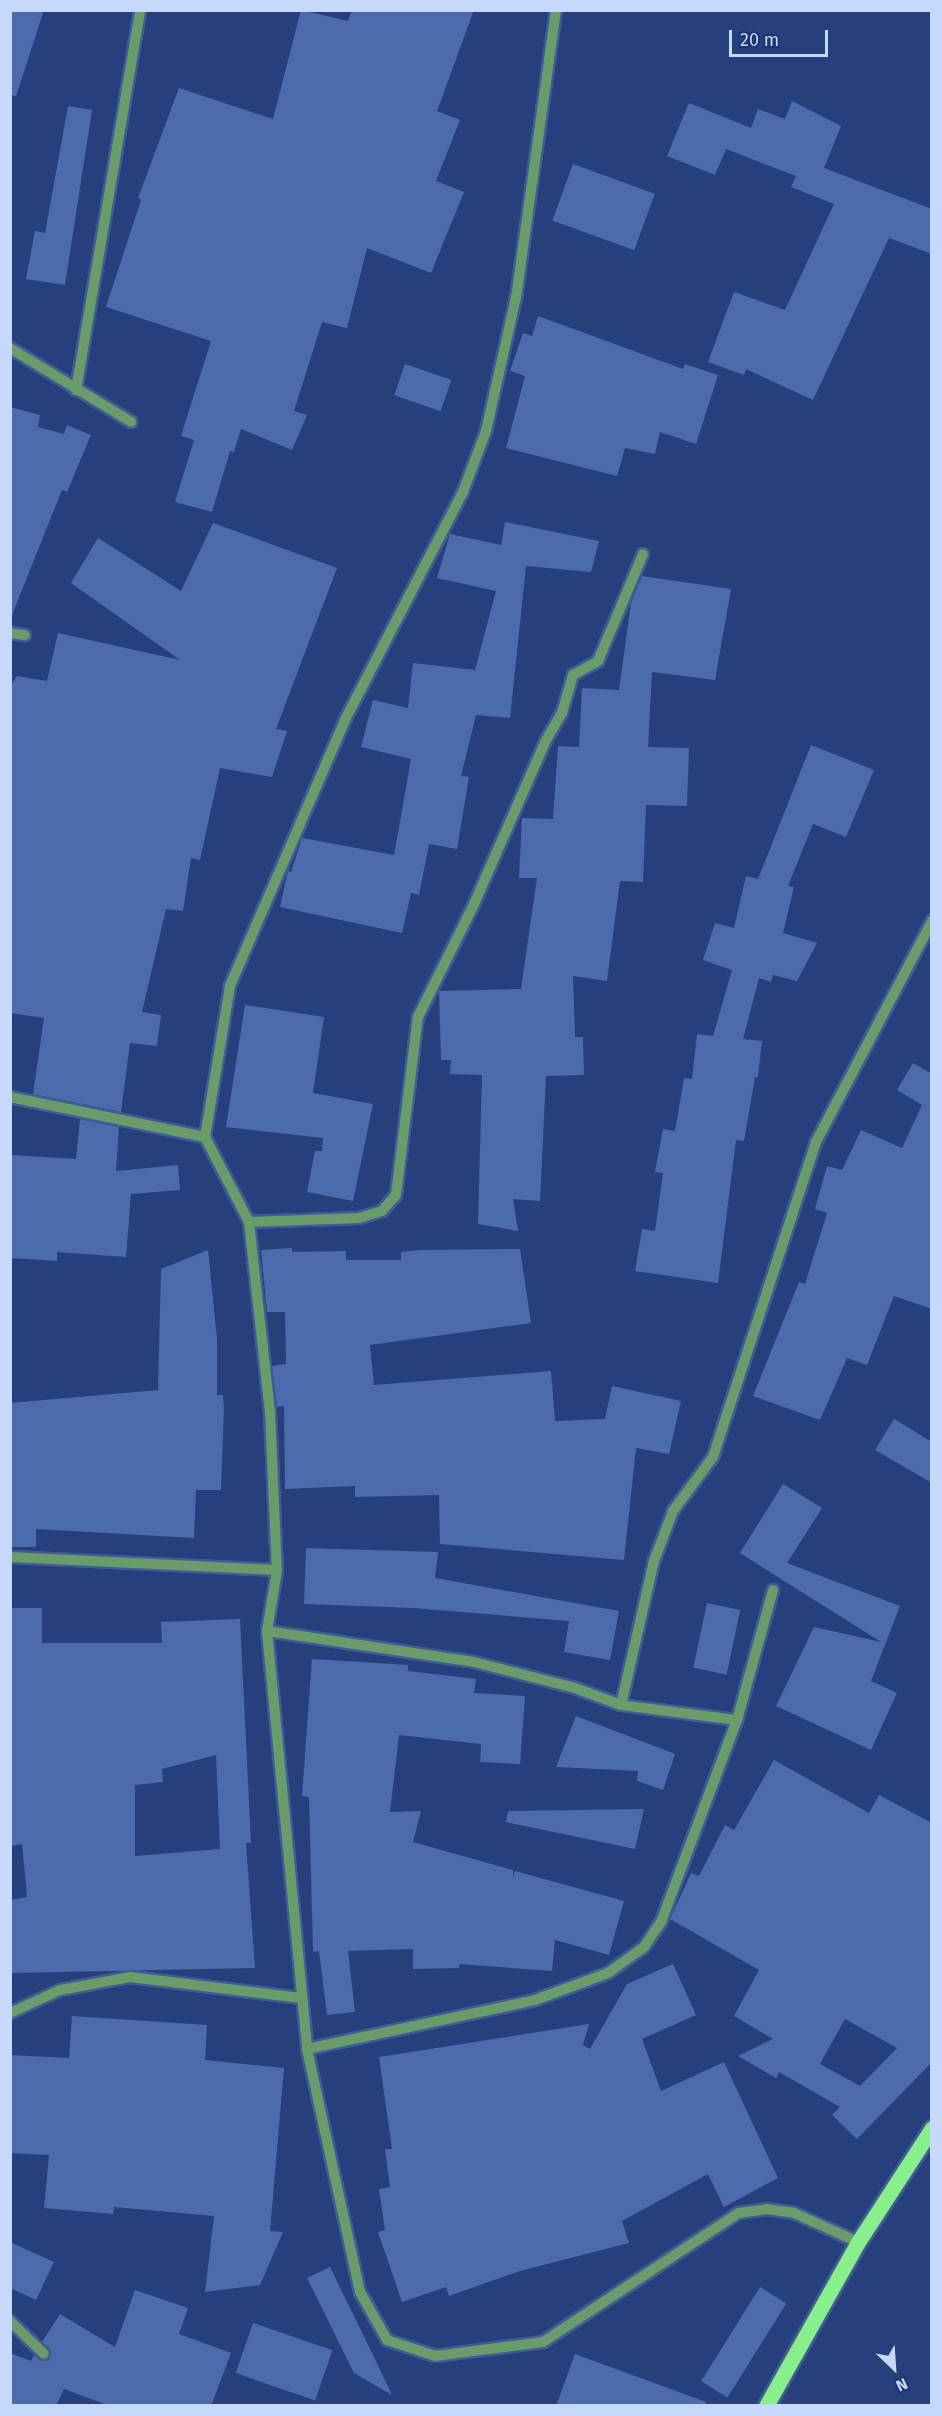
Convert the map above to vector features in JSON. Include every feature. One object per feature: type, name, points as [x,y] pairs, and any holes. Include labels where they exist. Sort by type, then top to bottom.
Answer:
[{"type":"main road","points":[[766,2406],[858,2242],[929,2139]]},
{"type":"street","points":[[76,390],[140,10]]},
{"type":"street","points":[[556,10],[516,297],[486,431],[463,492],[345,720],[230,986],[206,1137],[249,1222],[270,1412],[278,1570],[267,1631],[307,2049],[360,2292],[387,2340],[435,2356],[543,2342],[739,2213],[766,2210],[794,2213],[858,2242]]},
{"type":"street","points":[[10,348],[131,422]]},
{"type":"street","points":[[249,1222],[358,1218],[382,1211],[396,1195],[418,1017],[562,712],[573,675],[598,661],[643,554]]},
{"type":"street","points":[[10,633],[25,635]]},
{"type":"street","points":[[621,1705],[654,1561],[673,1512],[713,1457],[816,1142],[932,921]]},
{"type":"street","points":[[10,1097],[206,1137]]},
{"type":"street","points":[[10,1557],[278,1570]]},
{"type":"street","points":[[307,2049],[535,2001],[608,1973],[644,1947],[660,1922],[736,1720],[773,1590]]},
{"type":"street","points":[[267,1631],[474,1662],[575,1688],[621,1705],[736,1720]]},
{"type":"street","points":[[10,2013],[60,1990],[130,1977],[301,1998]]},
{"type":"street","points":[[10,2321],[44,2354]]},
{"type":"building","points":[[10,10],[44,10],[16,96],[10,95]]},
{"type":"building","points":[[301,10],[348,21],[352,10],[474,10],[437,111],[460,120],[436,181],[464,192],[431,273],[367,248],[347,328],[322,322],[294,411],[307,415],[292,450],[241,429],[234,452],[230,451],[212,512],[175,502],[194,440],[181,436],[211,341],[106,307],[141,200],[138,198],[179,88],[273,119]]},
{"type":"building","points":[[792,101],[841,126],[824,168],[932,209],[932,254],[889,238],[813,400],[746,369],[744,375],[708,362],[734,292],[785,310],[834,204],[791,187],[796,176],[726,149],[715,175],[667,156],[689,103],[751,128],[758,109],[785,119]]},
{"type":"building","points":[[68,106],[92,110],[65,285],[26,279],[35,231],[45,233]]},
{"type":"building","points":[[573,164],[655,194],[634,250],[552,220]]},
{"type":"building","points":[[538,316],[683,369],[685,364],[718,375],[696,444],[660,432],[655,454],[625,448],[617,476],[506,448],[525,376],[510,371],[523,333],[532,336]]},
{"type":"building","points":[[405,364],[451,380],[441,411],[394,395]]},
{"type":"building","points":[[10,407],[40,415],[38,427],[64,434],[67,425],[91,435],[67,492],[62,490],[10,620]]},
{"type":"building","points":[[505,522],[599,541],[591,572],[526,566],[510,718],[476,715],[461,776],[469,777],[457,849],[429,844],[419,895],[411,893],[402,933],[280,907],[288,871],[291,872],[302,838],[394,855],[411,759],[361,747],[373,700],[408,708],[413,663],[475,670],[496,591],[437,578],[450,534],[501,545]]},
{"type":"building","points":[[213,523],[337,568],[276,729],[287,731],[272,777],[220,768],[200,860],[191,858],[183,911],[166,909],[142,1012],[161,1015],[157,1046],[130,1043],[121,1112],[33,1094],[44,1018],[10,1013],[10,687],[17,676],[47,681],[58,633],[180,660],[71,583],[98,538],[181,591]]},
{"type":"building","points":[[642,576],[731,589],[715,680],[652,672],[648,747],[689,748],[687,806],[646,805],[643,882],[620,881],[607,981],[573,976],[575,1037],[583,1037],[584,1075],[546,1076],[540,1201],[513,1199],[518,1231],[478,1224],[482,1075],[450,1074],[451,1060],[441,1060],[439,991],[521,989],[537,878],[519,878],[522,818],[553,819],[558,746],[579,747],[582,688],[619,690],[631,603]]},
{"type":"building","points":[[811,745],[874,770],[846,837],[813,824],[788,886],[794,887],[783,933],[817,943],[797,981],[773,975],[771,982],[759,978],[743,1039],[762,1041],[758,1077],[755,1077],[744,1141],[736,1140],[718,1283],[635,1271],[642,1229],[655,1231],[663,1173],[655,1172],[663,1129],[675,1131],[684,1078],[692,1079],[697,1034],[713,1036],[732,970],[703,960],[715,923],[734,928],[746,876],[758,879]]},
{"type":"building","points":[[245,1005],[324,1017],[313,1093],[373,1104],[353,1201],[307,1192],[315,1151],[322,1151],[323,1138],[226,1127]]},
{"type":"building","points":[[913,1063],[932,1074],[932,1309],[894,1296],[867,1365],[847,1358],[820,1420],[753,1396],[799,1282],[805,1284],[827,1213],[815,1209],[827,1166],[842,1170],[861,1130],[902,1148],[922,1105],[897,1090]]},
{"type":"building","points":[[80,1119],[119,1127],[116,1171],[178,1165],[180,1190],[131,1194],[126,1257],[57,1252],[57,1261],[10,1258],[10,1155],[76,1159]]},
{"type":"building","points":[[292,1248],[292,1252],[346,1251],[346,1260],[401,1260],[401,1252],[419,1250],[520,1249],[531,1323],[370,1345],[374,1385],[551,1371],[555,1421],[605,1419],[612,1386],[681,1401],[669,1454],[636,1448],[624,1560],[440,1544],[439,1495],[355,1497],[355,1486],[285,1489],[284,1406],[277,1407],[272,1366],[286,1364],[285,1312],[267,1312],[261,1250]]},
{"type":"building","points":[[208,1250],[217,1339],[217,1395],[223,1395],[224,1407],[221,1490],[196,1490],[194,1538],[36,1529],[36,1547],[10,1547],[10,1403],[158,1390],[161,1269]]},
{"type":"building","points":[[894,1419],[932,1442],[932,1483],[875,1450]]},
{"type":"building","points":[[783,1484],[822,1508],[787,1563],[900,1606],[871,1681],[897,1693],[871,1750],[776,1706],[814,1627],[881,1642],[740,1553]]},
{"type":"building","points":[[306,1548],[438,1552],[435,1578],[619,1611],[610,1660],[564,1652],[569,1621],[413,1608],[304,1604]]},
{"type":"building","points":[[707,1603],[740,1610],[727,1675],[693,1668]]},
{"type":"building","points":[[10,1608],[42,1608],[42,1643],[162,1643],[161,1622],[240,1619],[251,1843],[246,1843],[255,1968],[10,1973],[10,1900],[27,1897],[22,1844],[10,1846]],"holes":[[[216,1755],[220,1849],[135,1856],[135,1785],[163,1782],[162,1769]]]},
{"type":"building","points":[[312,1659],[408,1665],[408,1671],[476,1679],[474,1693],[525,1696],[520,1764],[480,1762],[481,1744],[399,1735],[390,1812],[421,1811],[413,1842],[513,1870],[513,1877],[515,1871],[624,1901],[609,1955],[555,1940],[552,1971],[459,1964],[459,1968],[413,1969],[413,1949],[348,1951],[355,2012],[327,2015],[319,1951],[313,1952],[309,1797],[302,1796]]},
{"type":"building","points":[[576,1716],[675,1754],[663,1790],[637,1781],[638,1771],[556,1767]]},
{"type":"building","points":[[774,1760],[869,1813],[879,1795],[932,1823],[932,2062],[857,2139],[832,2115],[840,2107],[779,2072],[776,2078],[738,2056],[773,2039],[734,2016],[759,1970],[670,1919],[691,1873],[699,1876],[725,1825],[734,1830]],"holes":[[[845,2019],[897,2048],[860,2086],[820,2064]]]},
{"type":"building","points":[[644,1809],[635,1849],[506,1822],[508,1811]]},
{"type":"building","points":[[673,1964],[696,2015],[642,2039],[661,2091],[724,2062],[778,2178],[724,2207],[708,2174],[622,2221],[629,2243],[520,2271],[449,2296],[446,2287],[402,2302],[378,2232],[385,2230],[379,2189],[390,2187],[385,2149],[392,2149],[379,2057],[589,2024],[583,2045],[590,2049],[627,1984]]},
{"type":"building","points":[[72,2016],[207,2025],[205,2060],[284,2068],[270,2231],[283,2232],[260,2285],[205,2292],[214,2216],[114,2207],[113,2214],[44,2208],[49,2155],[10,2153],[10,2055],[69,2058]]},
{"type":"building","points":[[10,2242],[54,2262],[36,2300],[10,2288]]},
{"type":"building","points":[[330,2267],[392,2395],[354,2373],[307,2278]]},
{"type":"building","points":[[760,2287],[786,2303],[727,2398],[701,2381]]},
{"type":"building","points":[[135,2290],[188,2308],[179,2334],[231,2353],[211,2406],[110,2406],[64,2389],[56,2406],[10,2406],[10,2353],[31,2361],[34,2355],[42,2361],[49,2360],[51,2351],[42,2342],[60,2314],[115,2347]]},
{"type":"building","points":[[253,2323],[332,2350],[315,2400],[236,2373]]},
{"type":"building","points":[[575,2354],[706,2402],[706,2406],[556,2406]]}]
